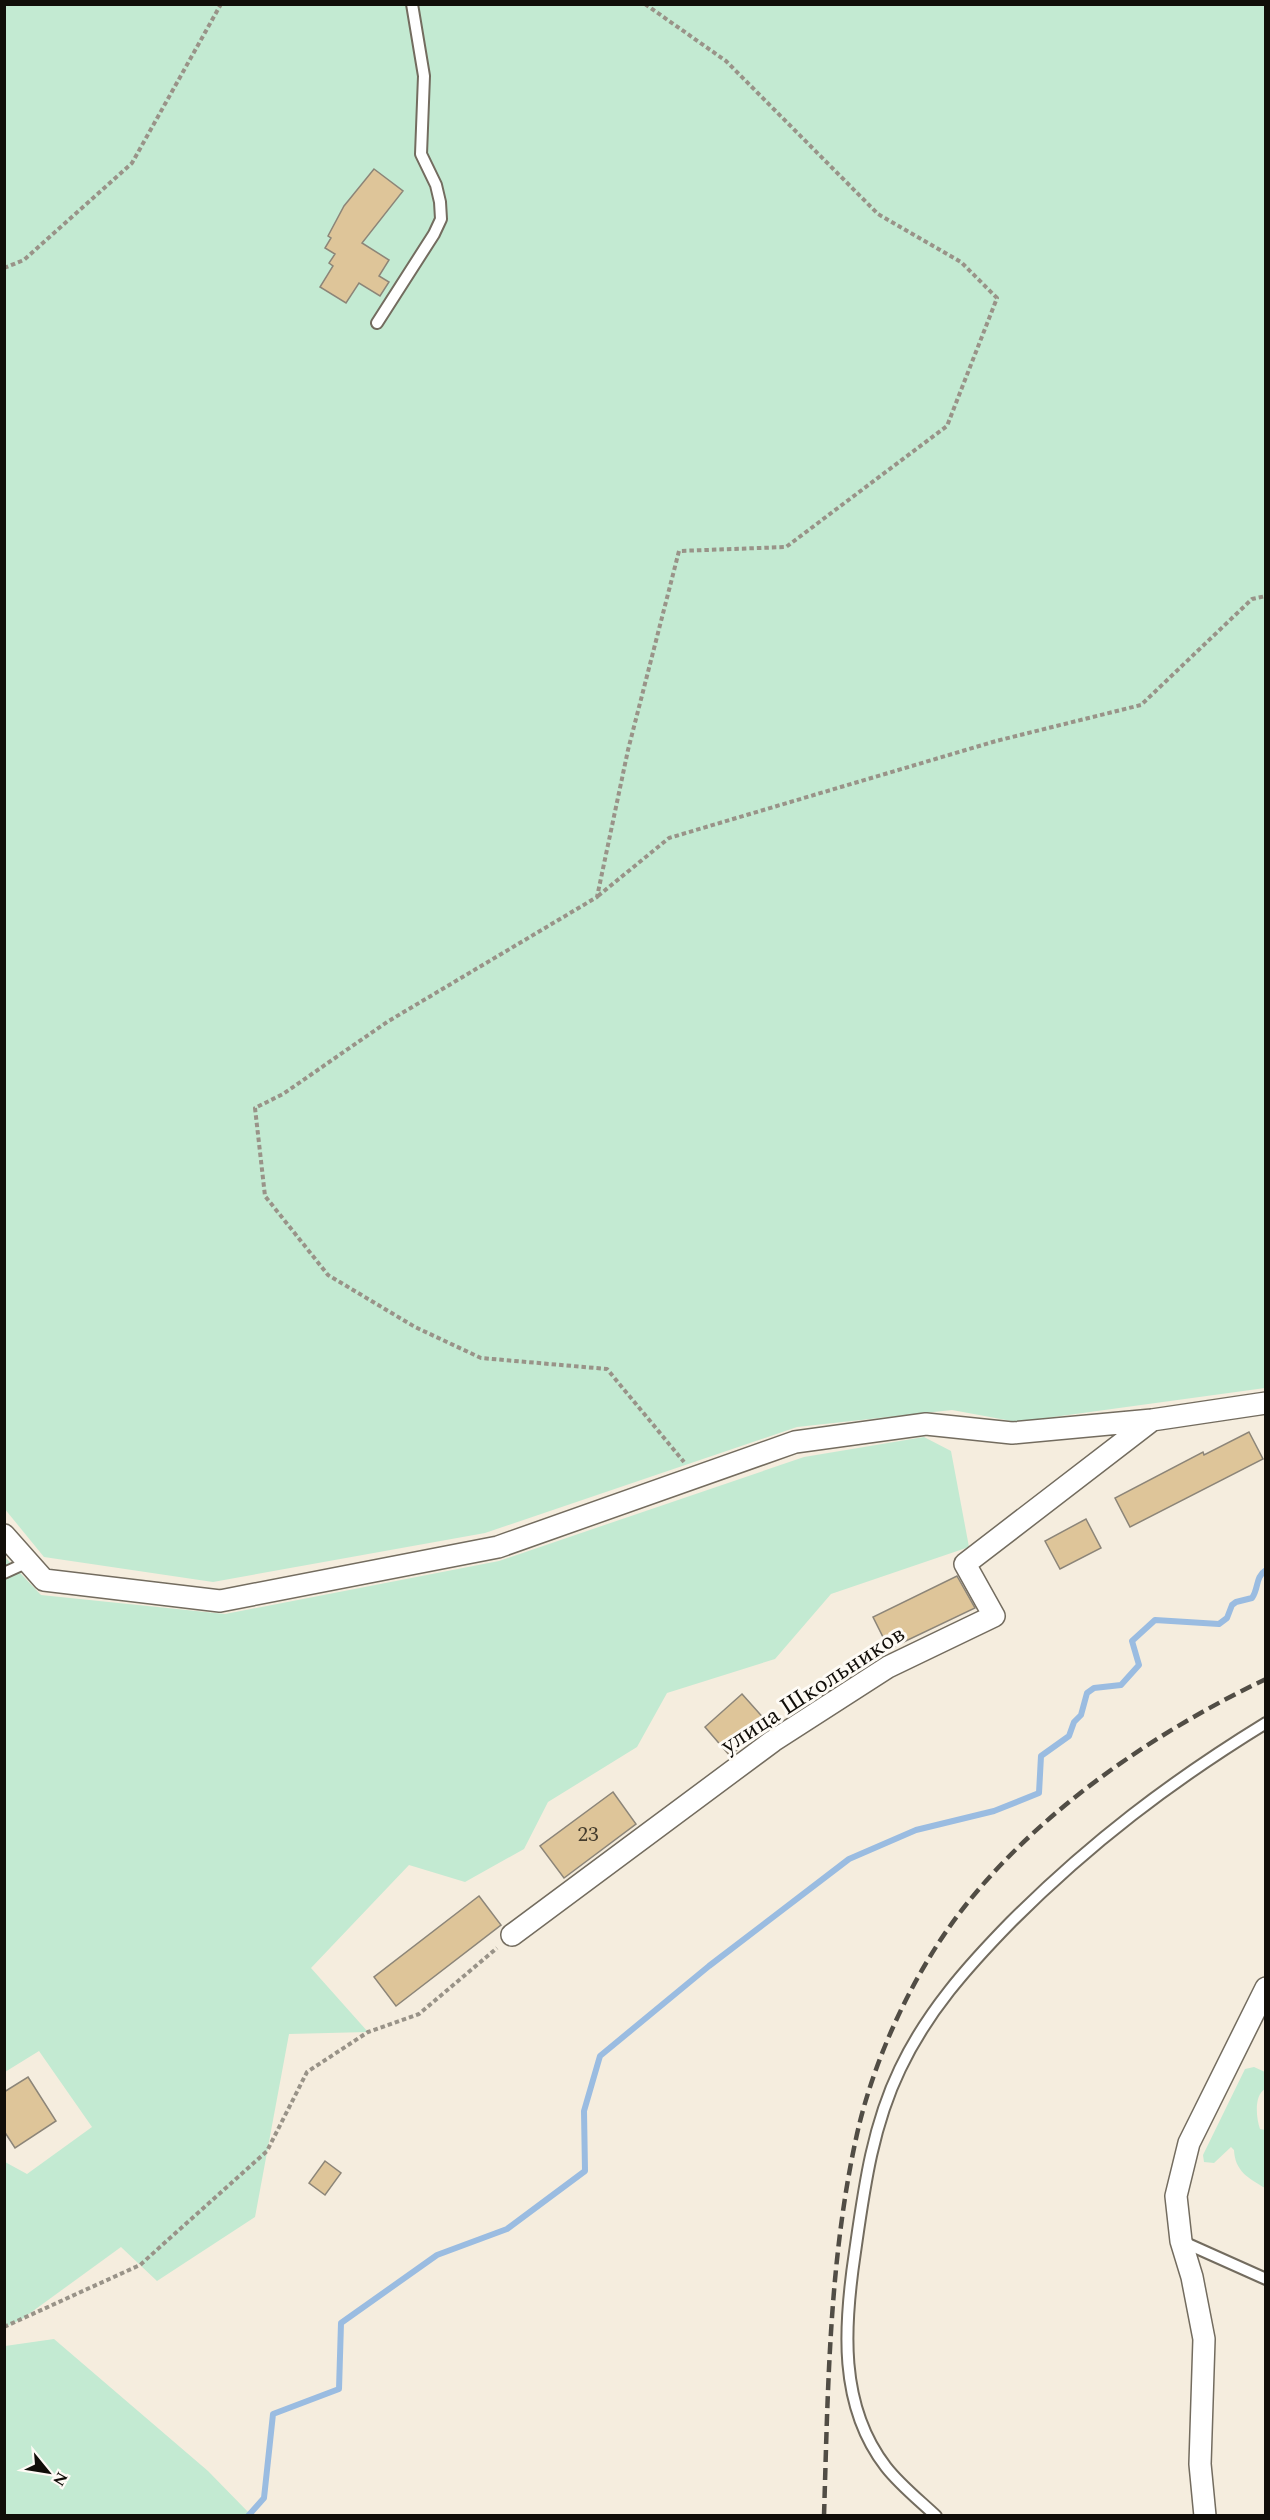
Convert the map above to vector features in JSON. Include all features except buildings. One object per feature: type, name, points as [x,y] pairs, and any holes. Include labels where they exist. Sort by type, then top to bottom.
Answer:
[{"type":"street","name":"улица Школьников","points":[[512,1935],[773,1741],[888,1666],[994,1616],[965,1564],[1152,1420],[1266,1403]]},
{"type":"street","points":[[4,1535],[44,1580],[220,1601],[498,1547],[795,1442],[926,1424],[1012,1433],[1152,1420]]},
{"type":"street","points":[[1205,2516],[1200,2464],[1204,2338],[1192,2277],[1181,2241],[1176,2196],[1189,2143],[1266,1988]]},
{"type":"lane","points":[[377,323],[434,234],[441,219],[436,185],[421,154],[424,76],[412,4]]},
{"type":"lane","points":[[4,1573],[28,1562]]},
{"type":"lane","points":[[936,2516],[886,2468],[862,2429],[848,2368],[849,2292],[870,2158],[887,2099],[914,2043],[944,1996],[978,1955],[1026,1908],[1153,1796],[1266,1724]]},
{"type":"lane","points":[[1181,2241],[1266,2279]]},
{"type":"path","points":[[4,268],[24,260],[132,163],[221,4]]},
{"type":"path","points":[[597,897],[628,750],[679,551],[786,547],[947,426],[997,298],[961,262],[878,214],[726,62],[645,4]]},
{"type":"path","points":[[697,1476],[607,1369],[482,1358],[415,1327],[328,1275],[265,1196],[255,1108],[283,1094],[396,1017],[597,897],[669,838],[996,741],[1142,705],[1252,599],[1266,596]]},
{"type":"path","points":[[4,2326],[140,2265],[267,2151],[308,2072],[368,2032],[419,2014],[512,1935]]},
{"type":"green space","points":[[4,5],[1265,5],[1265,1388],[1017,1422],[952,1410],[797,1427],[485,1533],[213,1582],[44,1557],[4,1508]]},
{"type":"green space","points":[[924,1437],[951,1451],[969,1547],[831,1594],[775,1659],[667,1693],[637,1747],[548,1802],[524,1849],[465,1882],[409,1865],[311,1968],[368,2032],[289,2034],[255,2217],[157,2281],[121,2247],[22,2319],[5,2327],[5,2162],[27,2174],[92,2127],[39,2051],[5,2072],[4,1556],[41,1595],[225,1614],[499,1561],[804,1457]]},
{"type":"green space","points":[[1254,2067],[1265,2072],[1265,2089],[1259,2096],[1257,2107],[1260,2129],[1265,2130],[1265,2188],[1240,2169],[1231,2147],[1214,2163],[1204,2162],[1203,2155],[1245,2069]]},
{"type":"green space","points":[[54,2339],[208,2471],[251,2515],[5,2515],[5,2346]]},
{"type":"waterway","points":[[248,2516],[264,2498],[273,2414],[339,2389],[341,2323],[437,2255],[507,2229],[585,2171],[584,2111],[600,2056],[709,1966],[849,1859],[916,1830],[994,1811],[1039,1793],[1041,1756],[1069,1736],[1074,1722],[1081,1715],[1087,1693],[1094,1688],[1121,1685],[1139,1665],[1132,1641],[1155,1620],[1219,1624],[1227,1618],[1232,1605],[1252,1598],[1260,1576],[1266,1570]]},
{"type":"railway","points":[[824,2516],[835,2276],[848,2181],[857,2134],[875,2073],[915,1982],[932,1953],[969,1901],[1032,1834],[1105,1774],[1144,1747],[1184,1722],[1266,1679]]}]
